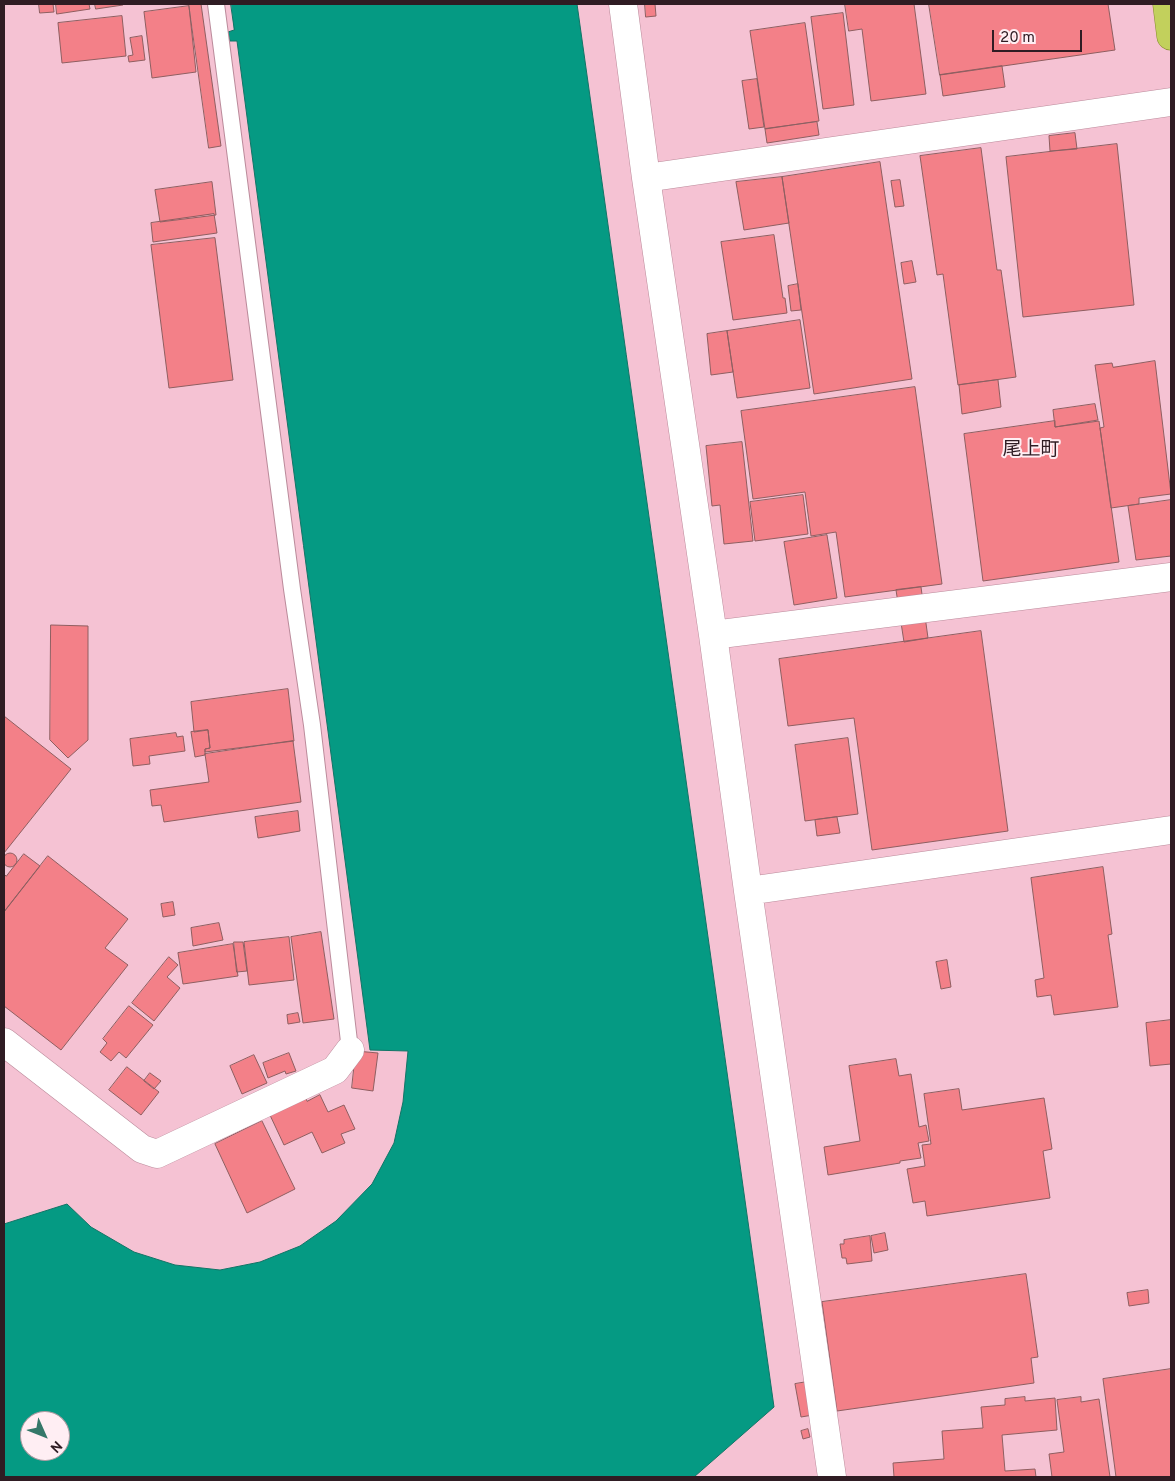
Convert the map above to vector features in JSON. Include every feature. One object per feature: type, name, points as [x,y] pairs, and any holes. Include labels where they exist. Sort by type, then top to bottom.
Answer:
[{"type":"highway","points":[[1167,4],[1171,36]]},
{"type":"street","points":[[623,4],[646,178],[713,635],[832,1477]]},
{"type":"street","points":[[646,178],[1171,102]]},
{"type":"street","points":[[713,635],[1171,577]]},
{"type":"street","points":[[748,891],[1171,830]]},
{"type":"street","points":[[4,1042],[142,1149],[157,1154],[335,1070],[350,1050]]},
{"type":"lane","points":[[216,4],[292,589],[312,725],[350,1050]]},
{"type":"shaded area","points":[[231,4],[577,4],[774,1407],[694,1477],[4,1477],[4,1224],[67,1204],[91,1227],[134,1252],[175,1265],[220,1270],[260,1262],[300,1246],[336,1221],[372,1184],[394,1143],[403,1102],[408,1051],[370,1050],[237,41],[230,41],[228,32],[234,30]]},
{"type":"building","points":[[39,4],[53,4],[54,12],[40,13]]},
{"type":"building","points":[[56,4],[89,4],[90,9],[57,14]]},
{"type":"building","points":[[95,4],[123,4],[123,5],[96,9]]},
{"type":"building","points":[[189,4],[201,4],[221,146],[209,148]]},
{"type":"building","points":[[645,4],[655,4],[656,16],[646,17]]},
{"type":"building","points":[[845,4],[914,4],[926,94],[871,101],[862,29],[849,31]]},
{"type":"building","points":[[929,4],[1108,4],[1115,50],[940,75]]},
{"type":"building","points":[[189,6],[196,72],[152,78],[144,12]]},
{"type":"building","points":[[843,13],[854,105],[823,109],[811,17]]},
{"type":"building","points":[[122,16],[126,56],[62,63],[58,23]]},
{"type":"building","points":[[805,23],[819,121],[765,129],[750,31]]},
{"type":"building","points":[[142,36],[145,60],[129,62],[128,56],[133,55],[130,38]]},
{"type":"building","points":[[1002,66],[1005,87],[943,96],[940,75]]},
{"type":"building","points":[[757,79],[764,127],[749,129],[742,81]]},
{"type":"building","points":[[817,122],[819,135],[767,143],[765,129]]},
{"type":"building","points":[[1075,133],[1077,149],[1050,151],[1049,136]]},
{"type":"building","points":[[1117,144],[1134,305],[1023,317],[1006,157]]},
{"type":"building","points":[[981,148],[997,270],[1001,270],[1016,377],[958,385],[943,274],[937,275],[920,156]]},
{"type":"building","points":[[880,162],[912,379],[814,394],[782,177]]},
{"type":"building","points":[[782,177],[789,223],[744,230],[736,182]]},
{"type":"building","points":[[900,180],[904,206],[895,207],[891,181]]},
{"type":"building","points":[[212,182],[216,215],[160,222],[155,190]]},
{"type":"building","points":[[214,214],[217,233],[153,242],[151,223]]},
{"type":"building","points":[[774,235],[787,313],[733,320],[721,242]]},
{"type":"building","points":[[215,238],[233,380],[169,388],[151,245]]},
{"type":"building","points":[[912,261],[916,282],[904,284],[901,263]]},
{"type":"building","points":[[798,284],[801,310],[791,311],[788,286]]},
{"type":"building","points":[[800,320],[810,388],[737,398],[727,331]]},
{"type":"building","points":[[727,331],[733,372],[711,375],[707,334]]},
{"type":"building","points":[[1155,361],[1171,494],[1139,498],[1139,504],[1111,508],[1100,428],[1104,427],[1095,365],[1112,363],[1113,367]]},
{"type":"building","points":[[998,380],[1001,407],[962,414],[959,385]]},
{"type":"building","points":[[915,387],[942,584],[845,597],[836,532],[811,536],[805,492],[753,499],[741,411]]},
{"type":"building","points":[[1095,404],[1098,420],[1055,427],[1053,410]]},
{"type":"building","points":[[1055,421],[1055,427],[1099,421],[1119,562],[983,581],[964,434]]},
{"type":"building","points":[[742,442],[753,541],[724,544],[720,505],[712,506],[706,446]]},
{"type":"building","points":[[803,495],[808,534],[755,541],[750,502]]},
{"type":"building","points":[[1171,500],[1171,556],[1136,560],[1128,506]]},
{"type":"building","points":[[827,535],[837,598],[794,605],[784,542]]},
{"type":"building","points":[[921,587],[928,638],[904,642],[896,590]]},
{"type":"building","points":[[51,625],[88,626],[88,740],[68,758],[50,740]]},
{"type":"building","points":[[981,631],[1008,831],[872,850],[854,718],[788,726],[779,659]]},
{"type":"building","points":[[288,689],[294,741],[205,752],[205,749],[210,748],[208,730],[194,732],[191,702]]},
{"type":"building","points":[[4,716],[71,769],[4,853]]},
{"type":"building","points":[[208,730],[210,748],[205,749],[205,755],[195,757],[191,732]]},
{"type":"building","points":[[176,733],[177,737],[183,736],[185,751],[149,756],[150,764],[133,766],[130,739]]},
{"type":"building","points":[[848,738],[858,814],[805,821],[795,745]]},
{"type":"building","points":[[293,741],[301,802],[164,822],[161,805],[152,806],[150,790],[209,782],[205,754]]},
{"type":"building","points":[[298,811],[300,831],[258,838],[255,817]]},
{"type":"building","points":[[837,817],[840,833],[817,836],[815,820]]},
{"type":"building","points":[[10,853],[15,855],[17,860],[15,865],[10,867],[5,865],[3,860],[5,855]]},
{"type":"building","points":[[24,854],[40,866],[4,912],[4,874],[6,876]]},
{"type":"building","points":[[48,856],[128,919],[105,948],[128,965],[61,1050],[4,1006],[4,912]]},
{"type":"building","points":[[1103,867],[1112,934],[1108,935],[1118,1007],[1054,1015],[1051,995],[1037,997],[1035,980],[1044,978],[1031,878]]},
{"type":"building","points":[[173,902],[175,915],[163,917],[161,904]]},
{"type":"building","points":[[219,923],[223,940],[193,946],[191,928]]},
{"type":"building","points":[[321,932],[334,1019],[303,1023],[291,937]]},
{"type":"building","points":[[289,937],[294,980],[249,985],[244,942]]},
{"type":"building","points":[[234,942],[243,942],[247,971],[237,972]]},
{"type":"building","points":[[233,944],[238,976],[183,984],[178,953]]},
{"type":"building","points":[[169,957],[178,965],[167,977],[180,988],[154,1021],[132,1003]]},
{"type":"building","points":[[947,960],[951,987],[941,989],[936,962]]},
{"type":"building","points":[[129,1006],[153,1025],[126,1058],[119,1052],[111,1061],[100,1052],[107,1043],[103,1039]]},
{"type":"building","points":[[298,1013],[300,1022],[288,1024],[287,1015]]},
{"type":"building","points":[[1171,1020],[1171,1064],[1150,1066],[1146,1023]]},
{"type":"building","points":[[356,1051],[378,1053],[373,1091],[352,1088]]},
{"type":"building","points":[[289,1053],[296,1071],[286,1074],[285,1071],[268,1078],[263,1063]]},
{"type":"building","points":[[254,1055],[267,1083],[242,1094],[230,1066]]},
{"type":"building","points":[[896,1059],[899,1076],[911,1074],[919,1127],[926,1125],[929,1141],[918,1143],[921,1158],[828,1175],[824,1147],[860,1141],[849,1066]]},
{"type":"building","points":[[127,1067],[159,1092],[141,1115],[109,1090]]},
{"type":"building","points":[[150,1073],[161,1081],[154,1089],[144,1081]]},
{"type":"building","points":[[959,1089],[962,1110],[1044,1098],[1052,1149],[1043,1151],[1050,1198],[927,1216],[925,1201],[913,1203],[907,1169],[925,1166],[922,1145],[931,1144],[924,1094]]},
{"type":"building","points":[[320,1095],[328,1112],[344,1105],[355,1129],[341,1134],[345,1143],[322,1153],[312,1132],[284,1145],[269,1113],[305,1096],[307,1101]]},
{"type":"building","points":[[262,1121],[295,1189],[247,1213],[215,1144]]},
{"type":"building","points":[[885,1233],[888,1250],[874,1253],[871,1236]]},
{"type":"building","points":[[870,1236],[872,1261],[847,1264],[846,1258],[842,1258],[840,1244],[844,1244],[844,1240]]},
{"type":"building","points":[[1026,1274],[1038,1357],[1031,1358],[1034,1383],[837,1411],[822,1302]]},
{"type":"building","points":[[1148,1290],[1149,1303],[1129,1306],[1127,1293]]},
{"type":"building","points":[[1171,1369],[1171,1477],[1116,1477],[1103,1379]]},
{"type":"building","points":[[807,1382],[813,1415],[801,1417],[795,1384]]},
{"type":"building","points":[[1025,1397],[1025,1401],[1055,1398],[1057,1430],[1002,1435],[1005,1471],[1035,1469],[1036,1477],[894,1477],[893,1463],[944,1459],[942,1431],[983,1428],[981,1407],[1005,1405],[1005,1399]]},
{"type":"building","points":[[1081,1397],[1081,1402],[1099,1399],[1110,1477],[1052,1477],[1049,1454],[1064,1452],[1057,1400]]},
{"type":"building","points":[[808,1429],[810,1437],[803,1439],[801,1431]]},
{"type":"district","name":"尾上町","points":[[1031,451]]}]
